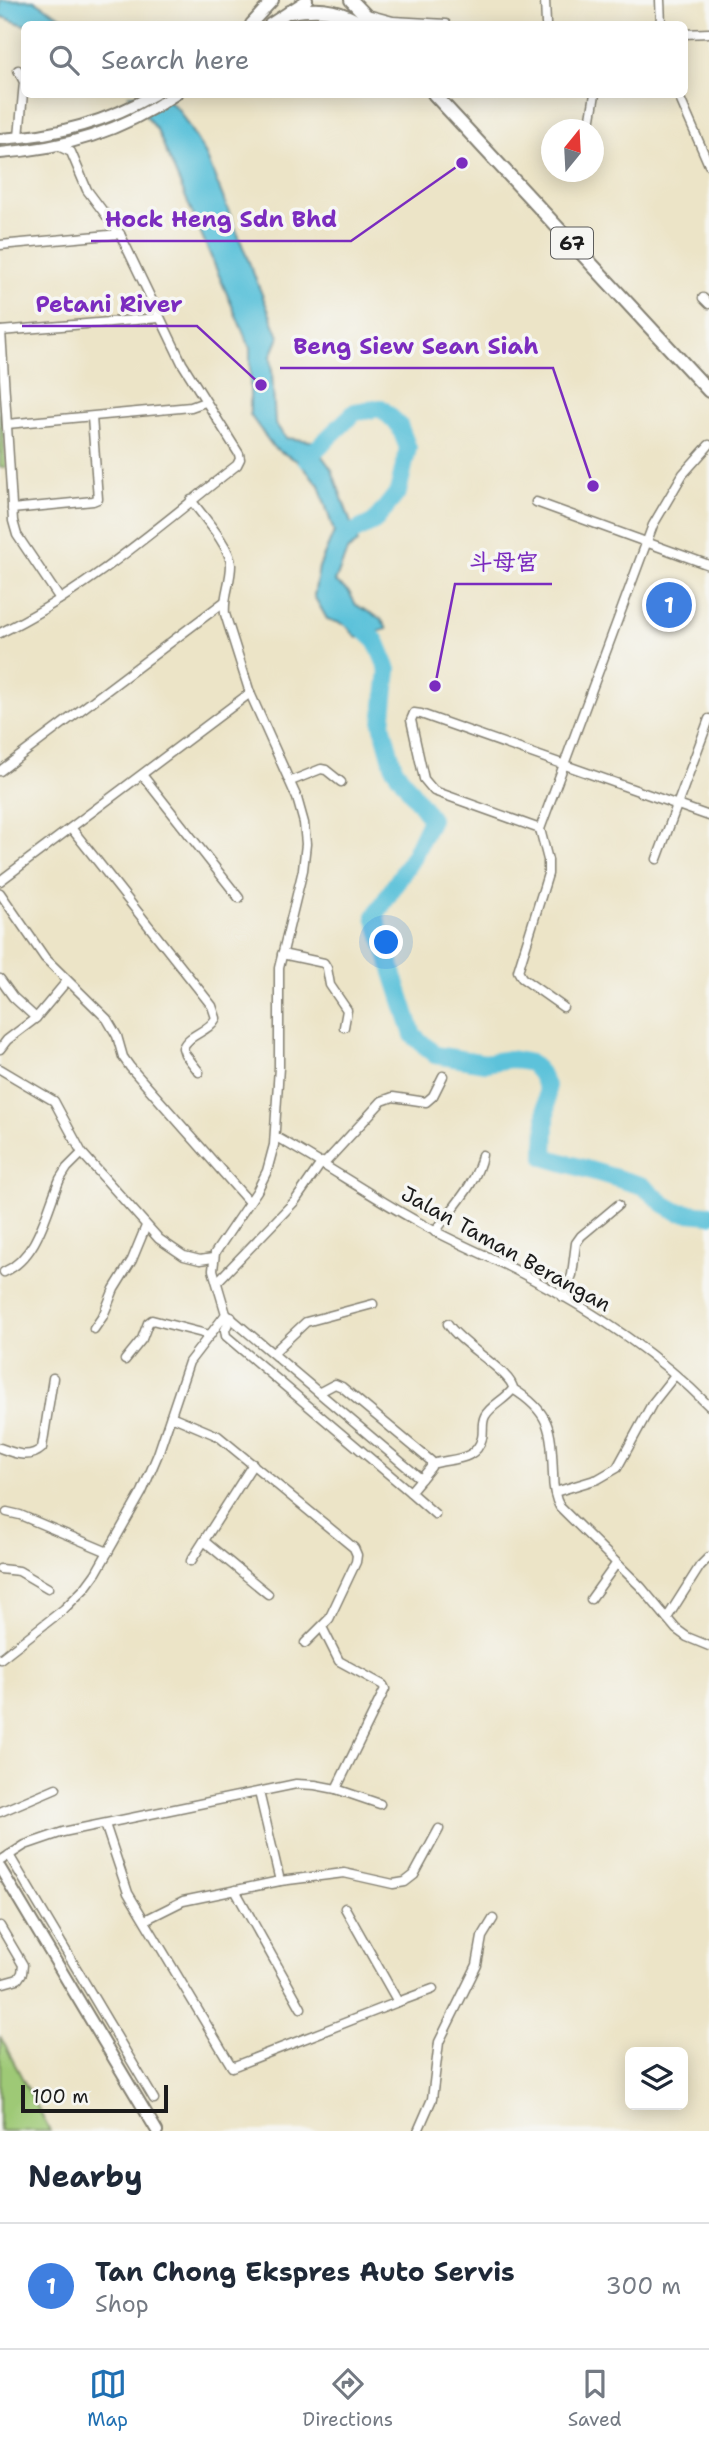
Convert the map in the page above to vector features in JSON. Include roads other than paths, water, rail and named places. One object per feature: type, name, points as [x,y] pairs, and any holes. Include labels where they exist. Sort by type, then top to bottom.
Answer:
[{"type":"main road","points":[[337,0],[360,20]]},
{"type":"main road","points":[[351,0],[360,20]]},
{"type":"main road","points":[[290,12],[328,10],[360,20]]},
{"type":"main road","name":"67","points":[[438,98],[709,391]]},
{"type":"street","points":[[254,21],[273,0]]},
{"type":"street","points":[[275,21],[306,0]]},
{"type":"street","points":[[545,0],[545,21]]},
{"type":"street","points":[[660,0],[662,21]]},
{"type":"street","points":[[360,20],[393,21]]},
{"type":"street","points":[[688,34],[709,33]]},
{"type":"street","points":[[18,71],[21,76]]},
{"type":"street","points":[[19,137],[23,98]]},
{"type":"street","points":[[0,153],[58,146],[91,138],[149,98]]},
{"type":"street","points":[[1,139],[114,122],[167,98]]},
{"type":"street","points":[[591,119],[594,98]]},
{"type":"street","points":[[680,98],[709,165]]},
{"type":"street","points":[[0,633],[60,599],[148,536],[237,465],[240,459],[159,318],[120,234],[87,190],[71,152],[58,146]]},
{"type":"street","points":[[0,245],[120,234]]},
{"type":"street","points":[[60,599],[18,535],[12,509],[0,331],[159,318]]},
{"type":"street","points":[[7,424],[191,407],[205,402]]},
{"type":"street","points":[[12,509],[98,499],[92,417]]},
{"type":"street","points":[[562,1006],[522,978],[518,971],[548,874],[548,860],[540,829],[646,541],[665,502],[683,474],[709,445]]},
{"type":"street","points":[[191,500],[229,554],[231,568],[225,614],[250,693],[291,781],[304,823],[306,844],[303,870],[282,954],[278,989],[276,1137],[267,1171],[213,1258],[216,1282],[228,1315],[421,1479]]},
{"type":"street","points":[[536,502],[709,565]]},
{"type":"street","points":[[0,771],[225,602]]},
{"type":"street","points":[[0,881],[250,693]]},
{"type":"street","points":[[540,829],[434,791],[427,786],[411,720],[414,713],[709,816]]},
{"type":"street","points":[[657,859],[709,719]]},
{"type":"street","points":[[291,781],[321,769],[341,782]]},
{"type":"street","points":[[142,776],[239,898]]},
{"type":"street","points":[[72,829],[212,1006],[216,1018],[214,1023],[188,1039],[183,1048],[199,1072]]},
{"type":"street","points":[[0,893],[45,958],[107,1019],[130,1067],[249,1202]]},
{"type":"street","points":[[282,954],[324,964],[330,985],[347,1010],[344,1027]]},
{"type":"street","points":[[0,979],[13,997],[36,1018]]},
{"type":"street","points":[[0,1049],[7,1040],[36,1018],[67,981]]},
{"type":"street","points":[[0,1069],[54,1101],[82,1153],[146,1226],[172,1250],[201,1260],[213,1258]]},
{"type":"street","points":[[216,1282],[295,1202],[323,1163],[382,1101],[393,1097],[426,1102],[433,1096],[443,1076]]},
{"type":"street","name":"Jalan Taman Berangan","points":[[276,1137],[435,1232],[526,1275],[563,1297],[638,1345],[709,1406]]},
{"type":"street","points":[[4,1272],[20,1263],[30,1251],[60,1179],[82,1153]]},
{"type":"street","points":[[435,1232],[474,1178],[482,1155]]},
{"type":"street","points":[[563,1297],[572,1275],[576,1243],[618,1205]]},
{"type":"street","points":[[94,1329],[132,1260],[146,1226]]},
{"type":"street","points":[[273,1353],[306,1322],[373,1304]]},
{"type":"street","points":[[0,1658],[64,1609],[85,1588],[142,1492],[158,1454],[189,1362],[228,1315]]},
{"type":"street","points":[[228,1315],[226,1336],[435,1514]]},
{"type":"street","points":[[125,1360],[142,1339],[148,1323],[152,1320],[210,1335]]},
{"type":"street","points":[[448,1324],[462,1342],[510,1379],[513,1389],[531,1400],[541,1411],[551,1443],[555,1492],[560,1507],[687,1637],[709,1646]]},
{"type":"street","points":[[555,1492],[598,1479],[617,1468],[652,1404],[675,1375]]},
{"type":"street","points":[[0,1448],[15,1454],[29,1455],[39,1452],[42,1448],[53,1378]]},
{"type":"street","points":[[320,1392],[335,1384],[342,1387],[432,1464]]},
{"type":"street","points":[[410,1492],[432,1464],[461,1459],[477,1450],[482,1440],[483,1419],[513,1389]]},
{"type":"street","points":[[171,1416],[218,1436],[354,1548],[357,1555],[334,1610],[322,1627],[305,1643]]},
{"type":"street","points":[[191,1561],[253,1464]]},
{"type":"street","points":[[7,1512],[108,1552]]},
{"type":"street","points":[[204,1541],[268,1594]]},
{"type":"street","points":[[667,1618],[700,1566],[709,1557]]},
{"type":"street","points":[[592,1599],[616,1564]]},
{"type":"street","points":[[0,1569],[19,1571],[48,1588]]},
{"type":"street","points":[[322,1627],[339,1661],[386,1689],[336,1789]]},
{"type":"street","points":[[0,1861],[43,1838],[296,1784],[336,1789],[380,1804]]},
{"type":"street","points":[[0,1812],[56,1788]]},
{"type":"street","points":[[259,1792],[280,1881]]},
{"type":"street","points":[[105,1824],[128,1893],[232,2067],[433,1989]]},
{"type":"street","points":[[145,1920],[184,1901],[280,1881],[344,1873],[393,1884],[405,1882],[414,1875],[439,1829]]},
{"type":"street","points":[[9,1855],[154,2099]]},
{"type":"street","points":[[0,1868],[157,2131]]},
{"type":"street","points":[[235,1890],[301,2008]]},
{"type":"street","points":[[345,1908],[398,2002]]},
{"type":"street","points":[[418,2131],[432,2099],[439,2042],[477,1965],[482,1937],[492,1919]]},
{"type":"street","points":[[0,1926],[23,1965],[18,1979],[0,1984]]},
{"type":"water","points":[[0,0],[34,0],[67,21],[21,21],[21,24],[0,16]]},
{"type":"water","points":[[131,98],[165,98],[178,109],[206,155],[279,337],[271,356],[275,423],[286,438],[311,441],[332,470],[358,543],[347,551],[335,582],[349,592],[356,605],[381,619],[387,629],[357,638],[346,625],[327,619],[314,596],[319,567],[334,532],[319,485],[299,462],[274,448],[250,415],[250,348],[157,130]]},
{"type":"waterway","points":[[306,459],[355,412],[381,408],[399,425],[408,448],[398,492],[374,522],[343,537]]},
{"type":"waterway","points":[[351,618],[376,641],[388,670],[382,724],[394,768],[431,819],[413,857],[375,916],[413,1035],[435,1055],[485,1063],[510,1059],[531,1063],[540,1073],[547,1088],[545,1157],[643,1186],[678,1212],[709,1215]]},
{"type":"place","name":"Hock Heng Sdn Bhd","points":[[462,163]]},
{"type":"place","name":"Petani River","points":[[261,385]]},
{"type":"place","name":"Beng Siew Sean Siah","points":[[593,486]]},
{"type":"place","name":"Tan Chong Ekspres Auto Servis","points":[[669,605]]},
{"type":"place","name":"斗母宫","points":[[435,686]]}]
